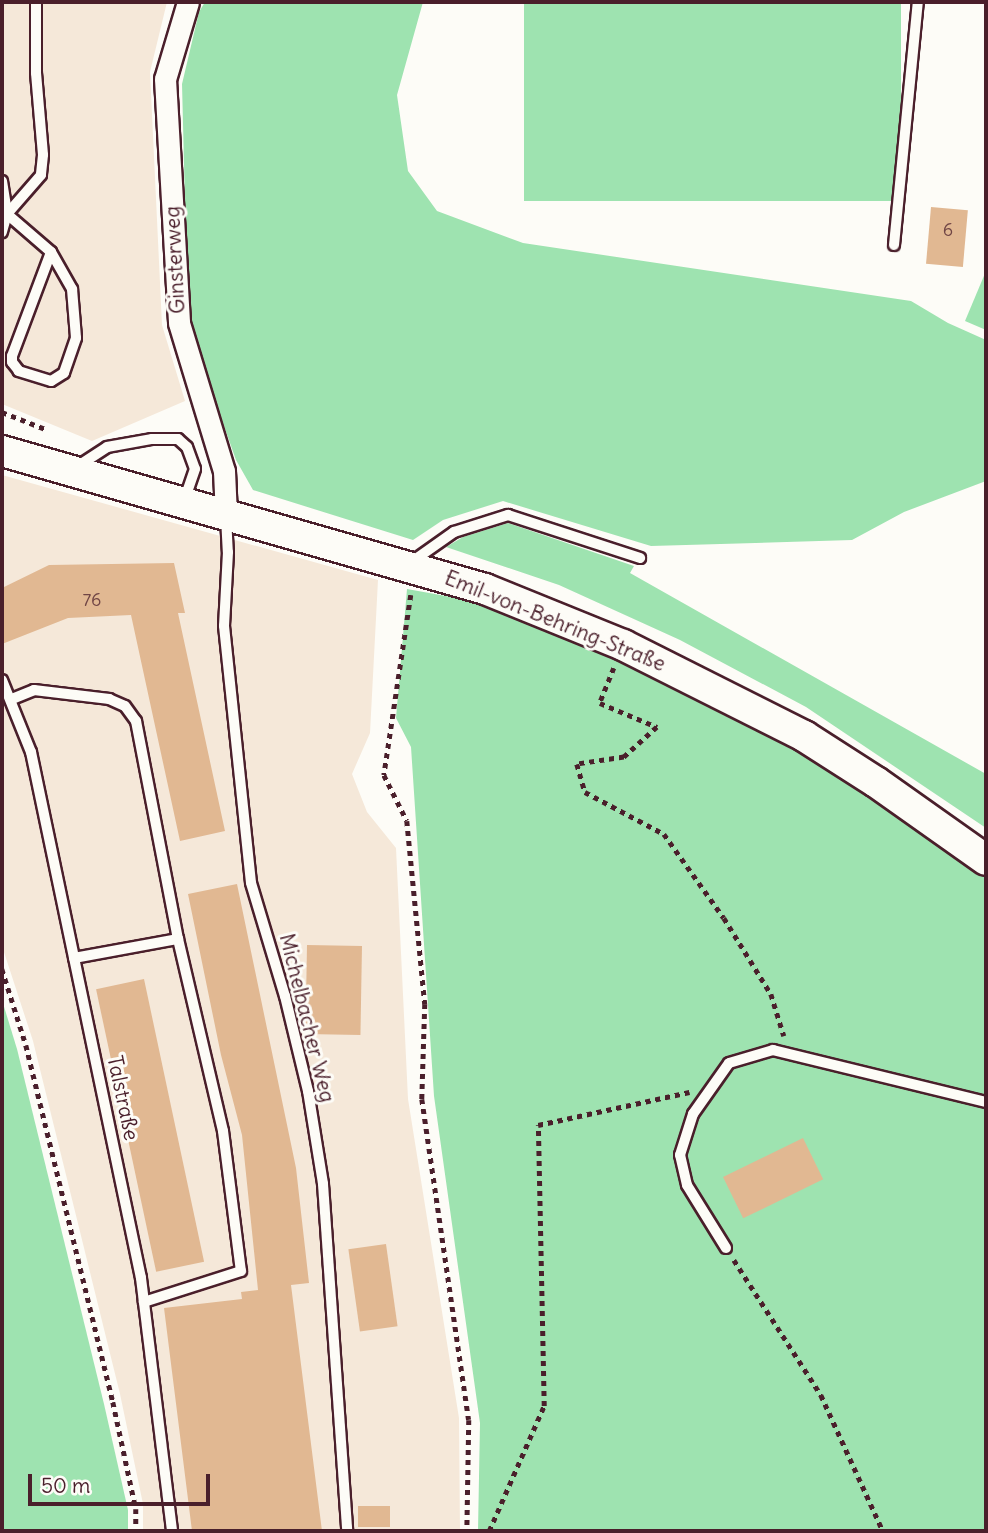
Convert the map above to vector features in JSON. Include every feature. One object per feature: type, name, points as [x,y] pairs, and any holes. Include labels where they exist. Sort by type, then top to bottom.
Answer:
[{"type":"main road","name":"Emil-von-Behring-Straße","points":[[2,451],[485,589],[623,645],[804,736],[876,782],[986,860]]},
{"type":"street","name":"Ginsterweg","points":[[188,2],[165,79],[179,323],[224,471],[226,515]]},
{"type":"lane","points":[[7,214],[41,175],[43,155],[36,73],[36,2]]},
{"type":"lane","points":[[894,245],[918,2]]},
{"type":"lane","points":[[2,181],[7,214],[2,232]]},
{"type":"lane","points":[[7,214],[51,252],[72,289],[77,323],[76,338],[64,373],[51,381],[19,372],[12,362],[51,252]]},
{"type":"lane","points":[[70,472],[107,447],[152,439],[178,439],[187,447],[195,469],[184,503]]},
{"type":"lane","name":"Michelbacher Weg","points":[[226,515],[228,552],[224,626],[251,883],[285,996],[308,1091],[323,1184],[347,1531]]},
{"type":"lane","points":[[411,566],[454,532],[508,515],[640,558]]},
{"type":"lane","name":"Talstraße","points":[[2,680],[12,699],[31,752],[144,1302],[172,1531]]},
{"type":"lane","points":[[12,699],[34,690],[109,699],[125,706],[136,721],[178,939],[223,1131],[241,1271],[144,1302]]},
{"type":"lane","points":[[74,958],[178,939]]},
{"type":"lane","points":[[726,1248],[687,1185],[680,1155],[693,1114],[729,1063],[773,1050],[986,1102]]},
{"type":"path","points":[[2,412],[48,430]]},
{"type":"path","points":[[411,566],[384,775],[407,821],[425,1004],[422,1098],[469,1420],[467,1531]]},
{"type":"path","points":[[623,645],[600,703],[657,727],[624,757],[577,764],[585,792],[664,834],[724,918],[771,994],[789,1053]]},
{"type":"path","points":[[2,968],[26,1045],[113,1402],[136,1508],[136,1531]]},
{"type":"path","points":[[489,1531],[544,1406],[538,1125],[710,1087]]},
{"type":"path","points":[[726,1248],[821,1395],[883,1531]]},
{"type":"shaded area","points":[[2,2],[167,2],[150,72],[162,325],[185,401],[92,441],[2,404]]},
{"type":"shaded area","points":[[2,475],[378,580],[370,733],[352,774],[367,812],[396,848],[408,1099],[459,1418],[460,1531],[143,1531],[143,1504],[120,1394],[33,1041],[2,946]]},
{"type":"green space","points":[[205,2],[423,2],[397,95],[408,171],[437,211],[523,243],[911,301],[948,323],[986,340],[986,481],[904,512],[852,540],[651,546],[503,501],[443,520],[413,540],[253,490],[236,460],[188,324],[182,84],[199,12]]},
{"type":"green space","points":[[524,2],[901,2],[901,201],[524,201]]},
{"type":"green space","points":[[986,271],[986,330],[965,321]]},
{"type":"green space","points":[[508,523],[634,566],[630,573],[986,774],[986,828],[806,707],[680,640],[559,585],[446,547],[463,537]]},
{"type":"green space","points":[[407,589],[468,600],[608,650],[720,698],[986,869],[986,1531],[478,1531],[480,1423],[434,1096],[411,747],[396,718]]},
{"type":"green space","points":[[2,1000],[17,1049],[104,1404],[128,1510],[128,1531],[2,1531]]},
{"type":"building","points":[[931,207],[968,210],[963,267],[926,264]]},
{"type":"building","points":[[174,563],[185,613],[178,613],[225,831],[180,841],[131,615],[68,618],[2,644],[2,588],[49,565]]},
{"type":"building","points":[[237,884],[296,1168],[309,1283],[291,1285],[322,1531],[192,1531],[164,1308],[242,1299],[241,1292],[258,1290],[242,1135],[221,1055],[188,894]]},
{"type":"building","points":[[307,945],[362,946],[360,1035],[305,1034]]},
{"type":"building","points":[[144,979],[204,1262],[156,1272],[96,989]]},
{"type":"building","points":[[803,1138],[823,1179],[743,1218],[723,1177]]},
{"type":"building","points":[[386,1244],[398,1326],[360,1331],[348,1249]]},
{"type":"building","points":[[358,1506],[390,1506],[390,1527],[358,1527]]}]
